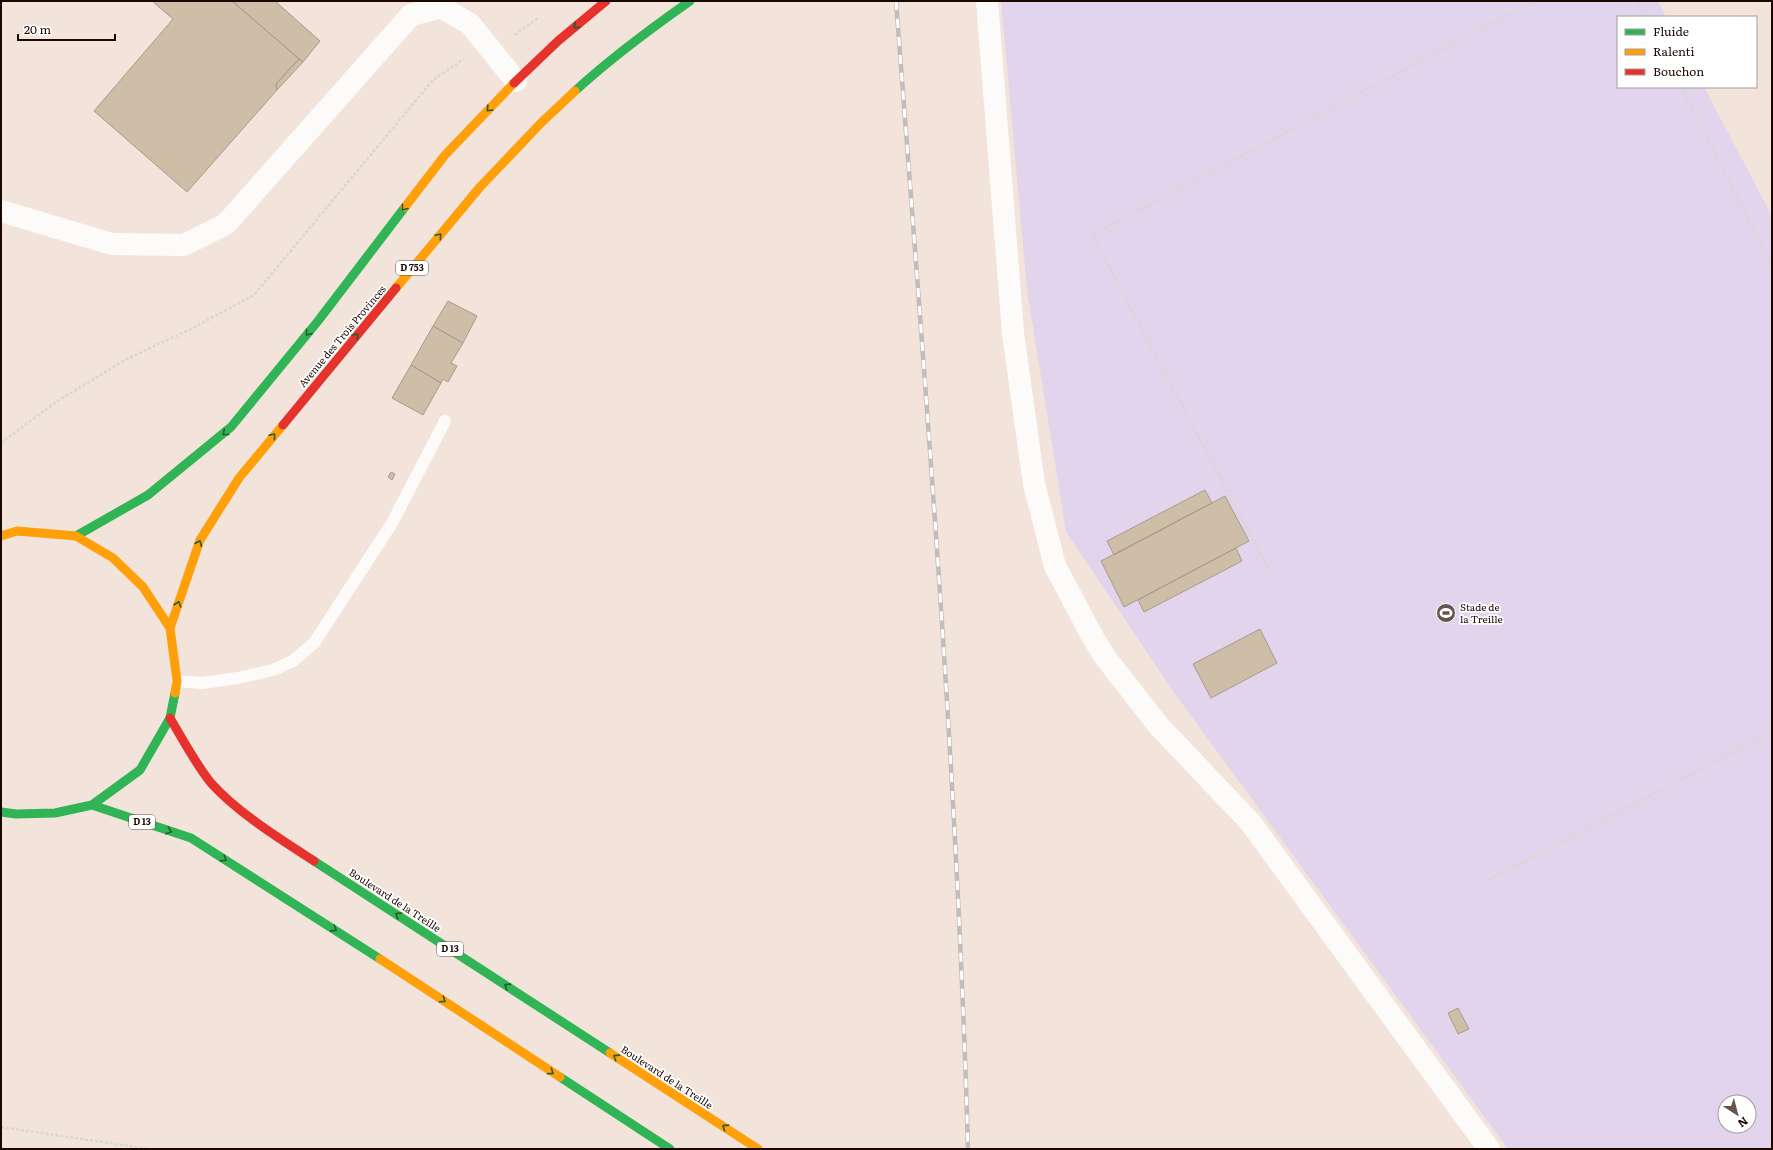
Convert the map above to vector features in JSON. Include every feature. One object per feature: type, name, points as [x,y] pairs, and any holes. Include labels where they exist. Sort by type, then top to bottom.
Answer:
[{"type":"main road","points":[[76,536],[148,495],[231,427],[318,321],[445,155],[516,81],[558,41],[606,1]]},
{"type":"main road","name":"Avenue des Trois Provinces","points":[[170,628],[200,540],[239,478],[480,187],[541,123],[596,72],[661,21],[690,1]]},
{"type":"main road","points":[[1,525],[17,531],[76,536],[113,558],[143,587],[170,628],[177,682],[170,718],[140,770],[92,805],[55,813],[16,814],[1,812]]},
{"type":"main road","points":[[1,536],[17,531]]},
{"type":"main road","name":"Boulevard de la Treille","points":[[170,718],[193,757],[218,790],[256,820],[309,857],[758,1149]]},
{"type":"main road","name":"D 13","points":[[92,805],[191,838],[386,963],[670,1149]]},
{"type":"street","points":[[987,1],[1013,334],[1034,484],[1056,566],[1091,634],[1106,657],[1158,725],[1250,822],[1489,1149]]},
{"type":"street","points":[[1,211],[112,244],[184,245],[226,224],[411,15],[441,7],[470,24],[516,81]]},
{"type":"lane","points":[[177,682],[209,682],[238,678],[273,670],[293,661],[314,643],[392,523],[445,421]]},
{"type":"path","points":[[1270,572],[1092,235],[1534,1]]},
{"type":"path","points":[[1636,1],[1644,16]]},
{"type":"path","points":[[1,443],[56,402],[125,360],[191,329],[254,295],[433,80],[464,59],[492,50],[544,14]]},
{"type":"path","points":[[1682,88],[1772,265]]},
{"type":"path","points":[[1489,880],[1772,732]]},
{"type":"path","points":[[1,1127],[150,1149]]},
{"type":"shaded area","name":"Stade de la Treille","points":[[1001,1],[1658,1],[1666,16],[1617,16],[1617,88],[1705,88],[1772,216],[1772,1149],[1508,1149],[1175,694],[1066,532],[1027,290]]},
{"type":"building","points":[[152,1],[232,1],[299,59],[276,84],[277,90],[187,192],[94,111],[173,19]]},
{"type":"building","points":[[232,1],[275,1],[320,41],[303,62]]},
{"type":"building","points":[[299,59],[303,62],[277,90],[276,84]]},
{"type":"building","points":[[448,301],[477,316],[463,343],[433,326]]},
{"type":"building","points":[[433,326],[463,343],[451,363],[457,366],[448,382],[443,379],[441,383],[411,365]]},
{"type":"building","points":[[411,365],[441,383],[423,415],[392,398]]},
{"type":"building","points":[[391,472],[395,474],[392,480],[388,477]]},
{"type":"building","points":[[1205,490],[1212,503],[1114,555],[1107,541]]},
{"type":"building","points":[[1225,496],[1249,541],[1124,607],[1101,561]]},
{"type":"building","points":[[1236,548],[1242,561],[1144,612],[1138,600]]},
{"type":"building","points":[[1260,629],[1277,663],[1211,698],[1193,664]]},
{"type":"building","points":[[1458,1008],[1469,1029],[1458,1034],[1448,1013]]},
{"type":"railway","points":[[896,1],[929,431],[948,718],[963,1005],[968,1149]]},
{"type":"traffic: fast","points":[[575,91],[631,44],[690,1]]},
{"type":"traffic: fast","points":[[76,536],[148,495],[231,427],[318,321],[405,207]]},
{"type":"traffic: fast","points":[[1,812],[16,814],[55,813],[92,805],[140,770],[170,718],[175,693]]},
{"type":"traffic: fast","points":[[92,805],[191,838],[380,959]]},
{"type":"traffic: fast","points":[[314,861],[610,1053]]},
{"type":"traffic: fast","points":[[560,1077],[670,1149]]},
{"type":"traffic: slow","points":[[405,207],[445,155],[514,83]]},
{"type":"traffic: slow","points":[[396,288],[480,187],[541,123],[575,91]]},
{"type":"traffic: slow","points":[[170,628],[200,540],[239,478],[283,425]]},
{"type":"traffic: slow","points":[[1,536],[17,531],[76,536],[113,558],[143,587],[170,628],[177,681],[175,693]]},
{"type":"traffic: slow","points":[[380,959],[560,1077]]},
{"type":"traffic: slow","points":[[610,1053],[758,1149]]},
{"type":"traffic: jam","points":[[514,83],[558,41],[606,1]]},
{"type":"traffic: jam","points":[[283,425],[396,288]]},
{"type":"traffic: jam","points":[[170,718],[200,768],[211,783],[222,794],[246,815],[314,861]]},
{"type":"place","name":"Stade de la Treille","points":[[1446,613]]}]
